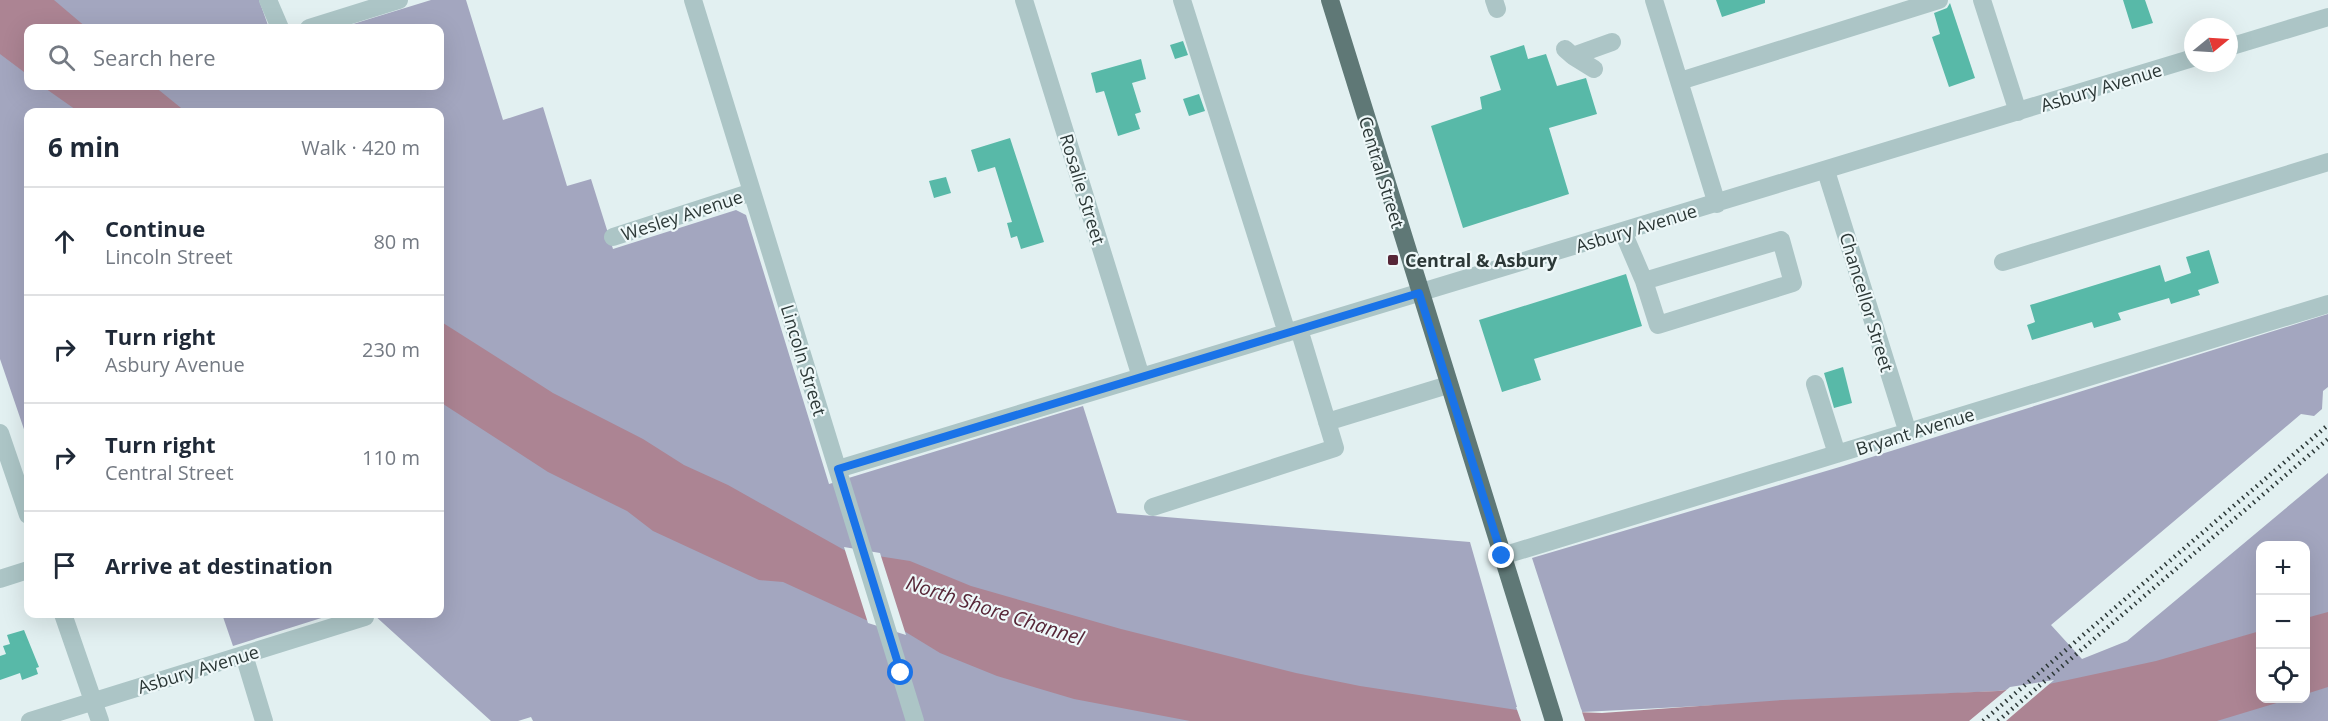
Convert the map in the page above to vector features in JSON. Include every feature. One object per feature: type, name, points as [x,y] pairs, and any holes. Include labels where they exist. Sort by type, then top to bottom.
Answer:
[{"type":"main road","name":"Central Street","points":[[1330,0],[1419,293],[1554,721]]},
{"type":"street","points":[[268,0],[278,24]]},
{"type":"street","points":[[322,24],[399,0]]},
{"type":"street","name":"Lincoln Street","points":[[693,0],[915,721]]},
{"type":"street","name":"Rosalie Street","points":[[1024,0],[1141,377]]},
{"type":"street","points":[[1154,507],[1335,448],[1293,331],[1182,0]]},
{"type":"street","points":[[1654,0],[1717,204]]},
{"type":"street","points":[[1680,81],[1939,0]]},
{"type":"street","points":[[1982,0],[2018,112]]},
{"type":"street","points":[[2238,44],[2328,17]]},
{"type":"street","points":[[1594,69],[1569,53],[1612,42]]},
{"type":"street","name":"Asbury Avenue","points":[[838,469],[2184,61]]},
{"type":"street","points":[[2003,262],[2328,162]]},
{"type":"street","name":"Chancellor Street","points":[[1826,171],[1908,433]]},
{"type":"street","name":"Wesley Avenue","points":[[613,237],[752,192]]},
{"type":"street","points":[[1623,232],[1644,281],[1658,325],[1793,283],[1781,240],[1644,281]]},
{"type":"street","name":"Bryant Avenue","points":[[1502,556],[2328,304]]},
{"type":"street","points":[[1815,384],[1837,454]]},
{"type":"street","points":[[1327,422],[1448,385]]},
{"type":"street","points":[[0,433],[24,503]]},
{"type":"street","points":[[0,579],[24,571]]},
{"type":"street","points":[[64,618],[100,721]]},
{"type":"street","name":"Asbury Avenue","points":[[30,721],[362,618]]},
{"type":"street","points":[[244,655],[264,721]]},
{"type":"shaded area","points":[[0,0],[259,0],[268,24],[24,24],[24,90],[444,90],[444,24],[353,24],[431,0],[466,0],[503,120],[543,107],[567,186],[591,179],[613,249],[736,210],[746,215],[829,484],[1083,406],[1117,513],[1470,542],[1521,721],[533,721],[531,717],[518,721],[491,721],[377,618],[444,618],[444,108],[24,108],[24,429],[0,359]]},
{"type":"shaded area","points":[[2328,314],[2328,387],[2323,391],[2322,409],[2314,416],[2301,414],[2051,625],[2082,659],[2127,641],[2328,473],[2328,721],[2006,721],[2048,684],[1998,691],[1582,712],[1532,558],[1843,466]]},
{"type":"shaded area","points":[[223,618],[321,618],[233,646]]},
{"type":"water","points":[[0,0],[54,0],[82,24],[24,24],[24,72],[0,54]]},
{"type":"water","points":[[48,90],[159,90],[181,108],[73,108]]},
{"type":"water","name":"North Shore Channel","points":[[444,324],[553,393],[643,439],[684,465],[728,485],[846,551],[910,561],[971,586],[1121,629],[1296,673],[1360,686],[1517,710],[1602,713],[1783,700],[1998,691],[2049,684],[2156,661],[2256,632],[2256,703],[2277,703],[2217,721],[1190,721],[1074,699],[997,676],[940,653],[904,631],[866,620],[783,582],[759,580],[653,531],[627,511],[548,472],[444,405]]},
{"type":"water","points":[[2328,612],[2328,687],[2310,693],[2310,649],[2310,617]]},
{"type":"pier","points":[[844,547],[880,553],[906,635],[868,623]]},
{"type":"pier","points":[[2054,680],[2006,721],[1969,721],[2010,687]]},
{"type":"pier","points":[[1516,707],[1581,709],[1585,721],[1521,721]]},
{"type":"building","points":[[1716,0],[1765,0],[1765,3],[1722,17]]},
{"type":"building","points":[[2123,0],[2145,0],[2153,23],[2132,29]]},
{"type":"building","points":[[1950,3],[1975,78],[1949,87],[1932,37],[1940,34],[1934,13],[1947,8]]},
{"type":"building","points":[[1183,41],[1188,55],[1175,59],[1170,45]]},
{"type":"building","points":[[1524,45],[1528,59],[1546,54],[1557,86],[1586,78],[1597,114],[1549,128],[1569,194],[1463,228],[1431,126],[1482,109],[1480,97],[1501,90],[1490,56]]},
{"type":"building","points":[[1141,59],[1146,79],[1132,83],[1141,112],[1135,114],[1140,129],[1118,136],[1104,91],[1096,93],[1091,73]]},
{"type":"building","points":[[1199,94],[1205,111],[1189,116],[1183,99]]},
{"type":"building","points":[[1010,138],[1044,242],[1021,249],[1017,236],[1011,238],[1007,223],[1012,222],[995,167],[978,172],[971,150]]},
{"type":"building","points":[[946,177],[951,193],[934,198],[929,181]]},
{"type":"building","points":[[2209,250],[2219,283],[2198,290],[2200,295],[2171,304],[2169,298],[2118,313],[2121,320],[2094,328],[2092,322],[2032,340],[2027,325],[2035,322],[2030,305],[2160,265],[2165,282],[2191,273],[2186,257]]},
{"type":"building","points":[[1626,274],[1642,326],[1534,359],[1541,380],[1502,392],[1479,320]]},
{"type":"building","points":[[1843,367],[1852,403],[1834,408],[1824,373]]},
{"type":"building","points":[[24,630],[39,667],[36,668],[38,674],[22,680],[20,673],[0,680],[0,656],[6,654],[3,646],[10,644],[7,635]]},
{"type":"railway","points":[[1983,721],[2328,425]]},
{"type":"railway","points":[[1998,721],[2328,439]]},
{"type":"place","name":"Central & Asbury","points":[[1393,260]]},
{"type":"route","points":[[901,673],[838,469],[1419,293],[1502,556]]}]
